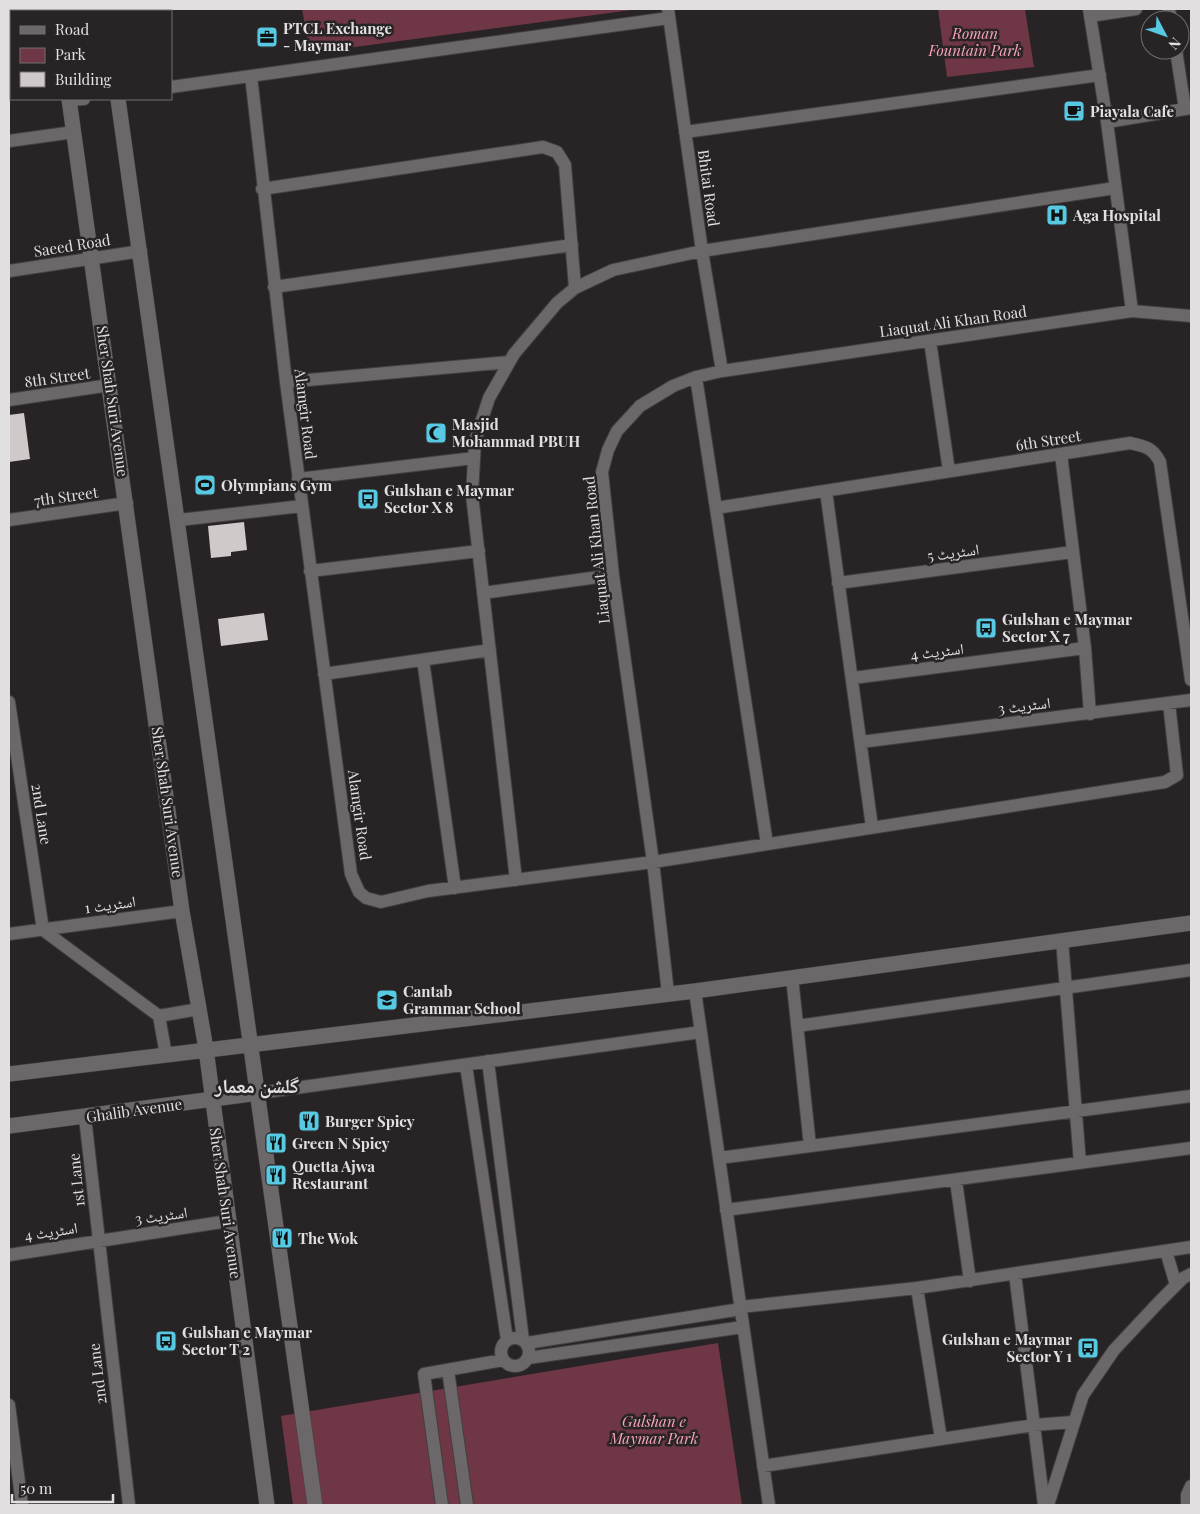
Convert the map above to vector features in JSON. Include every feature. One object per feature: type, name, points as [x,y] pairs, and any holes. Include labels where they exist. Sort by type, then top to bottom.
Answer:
[{"type":"street","points":[[1132,311],[1107,122],[1089,12],[1136,9]]},
{"type":"street","points":[[172,87],[668,14]]},
{"type":"street","name":"Bhitai Road","points":[[668,14],[702,252],[722,371]]},
{"type":"street","points":[[1107,122],[1188,109],[1178,60]]},
{"type":"street","points":[[685,132],[1100,75]]},
{"type":"street","name":"Alamgir Road","points":[[251,76],[262,190],[298,479],[351,874],[359,892],[366,898],[381,902],[455,888]]},
{"type":"street","name":"Sher Shah Suri Avenue","points":[[74,100],[74,132],[127,503],[182,911],[206,1049],[267,1505]]},
{"type":"street","points":[[118,100],[179,520],[315,1505]]},
{"type":"street","points":[[9,141],[74,132]]},
{"type":"street","points":[[262,190],[543,147],[557,152],[565,165],[575,288]]},
{"type":"street","points":[[516,880],[472,495],[475,441],[489,398],[509,362],[557,303],[575,288],[613,270],[702,252],[1115,188]]},
{"type":"street","points":[[274,287],[572,245]]},
{"type":"street","name":"Saeed Road","points":[[9,271],[141,251]]},
{"type":"street","name":"Liaquat Ali Khan Road","points":[[668,993],[652,862],[612,575],[602,472],[608,450],[617,431],[640,406],[674,386],[696,377],[722,371],[1132,311],[1191,316]]},
{"type":"street","points":[[930,341],[949,471]]},
{"type":"street","points":[[286,382],[509,362]]},
{"type":"street","points":[[696,377],[767,844]]},
{"type":"street","name":"8th Street","points":[[9,400],[110,385]]},
{"type":"street","name":"6th Street","points":[[716,508],[1130,443],[1145,446],[1155,452],[1160,462],[1191,680]]},
{"type":"street","points":[[1061,454],[1085,648],[1090,714]]},
{"type":"street","points":[[298,479],[474,458]]},
{"type":"street","points":[[826,491],[872,827]]},
{"type":"street","name":"7th Street","points":[[9,520],[127,503]]},
{"type":"street","points":[[179,520],[302,506]]},
{"type":"street","points":[[310,571],[479,551]]},
{"type":"street","name":"اسٹریٹ 5","points":[[838,584],[1073,552]]},
{"type":"street","points":[[484,592],[612,575]]},
{"type":"street","name":"اسٹریٹ 4","points":[[852,678],[1085,648]]},
{"type":"street","points":[[324,674],[490,650]]},
{"type":"street","points":[[423,660],[455,888],[652,862],[1165,782],[1177,775],[1169,703]]},
{"type":"street","name":"اسٹریٹ 3","points":[[861,742],[1191,700]]},
{"type":"street","name":"2nd Lane","points":[[9,702],[43,930]]},
{"type":"street","name":"اسٹریٹ 1","points":[[9,934],[182,911]]},
{"type":"street","points":[[9,1074],[695,991],[1191,923]]},
{"type":"street","points":[[43,930],[159,1016],[166,1055]]},
{"type":"street","points":[[1062,940],[1074,1110],[1080,1163]]},
{"type":"street","points":[[797,1026],[1066,990],[1191,970]]},
{"type":"street","points":[[792,977],[810,1146]]},
{"type":"street","points":[[695,991],[769,1505]]},
{"type":"street","points":[[159,1016],[199,1009]]},
{"type":"street","points":[[259,1093],[701,1032]]},
{"type":"street","points":[[488,1061],[525,1342],[530,1353],[523,1364],[509,1365],[503,1360],[502,1346],[507,1340],[515,1338],[525,1342],[740,1308],[917,1288],[1191,1246]]},
{"type":"street","points":[[466,1065],[507,1340]]},
{"type":"street","name":"Ghalib Avenue","points":[[9,1126],[259,1093]]},
{"type":"street","points":[[719,1158],[1191,1096]]},
{"type":"street","name":"1st Lane","points":[[86,1117],[98,1240]]},
{"type":"street","points":[[726,1210],[956,1181],[1191,1148]]},
{"type":"street","points":[[956,1181],[970,1280]]},
{"type":"street","name":"اسٹریٹ 3","points":[[98,1240],[228,1221]]},
{"type":"street","name":"اسٹریٹ 4","points":[[9,1254],[98,1240]]},
{"type":"street","name":"2nd Lane","points":[[98,1240],[129,1505]]},
{"type":"street","points":[[1166,1250],[1176,1286]]},
{"type":"street","points":[[1015,1274],[1044,1505]]},
{"type":"street","points":[[1048,1505],[1082,1395],[1114,1350],[1176,1286],[1191,1274]]},
{"type":"street","points":[[917,1288],[941,1439]]},
{"type":"street","points":[[528,1358],[743,1327]]},
{"type":"street","points":[[442,1505],[424,1374],[503,1360]]},
{"type":"street","points":[[448,1370],[467,1505]]},
{"type":"street","points":[[9,1405],[22,1505]]},
{"type":"street","points":[[763,1466],[1034,1425],[1073,1422]]},
{"type":"street","points":[[1187,1505],[1187,1495],[1191,1486]]},
{"type":"green space","points":[[302,9],[639,9],[310,53]]},
{"type":"green space","name":"Roman Fountain Park","points":[[938,9],[1025,9],[1034,67],[947,77]]},
{"type":"green space","name":"Gulshan e Maymar Park","points":[[718,1343],[742,1505],[293,1505],[281,1416]]},
{"type":"building","points":[[24,413],[30,459],[9,462],[9,415]]},
{"type":"building","points":[[244,522],[247,550],[231,552],[231,556],[211,558],[208,526]]},
{"type":"building","points":[[264,613],[268,640],[221,646],[218,619]]},
{"type":"place","name":"PTCL Exchange - Maymar","points":[[267,37]]},
{"type":"place","name":"Piayala Cafe","points":[[1074,111]]},
{"type":"place","name":"Aga Hospital","points":[[1057,215]]},
{"type":"place","name":"Masjid Mohammad PBUH","points":[[436,433]]},
{"type":"place","name":"Olympians Gym","points":[[205,485]]},
{"type":"place","name":"Gulshan e Maymar Sector X 8","points":[[368,499]]},
{"type":"place","name":"Gulshan e Maymar Sector X 7","points":[[986,628]]},
{"type":"place","name":"Cantab Grammar School","points":[[387,1000]]},
{"type":"place","name":"Burger Spicy","points":[[309,1121]]},
{"type":"place","name":"Green N Spicy","points":[[276,1143]]},
{"type":"place","name":"Quetta Ajwa Restaurant","points":[[276,1175]]},
{"type":"place","name":"The Wok","points":[[282,1238]]},
{"type":"place","name":"Gulshan e Maymar Sector T 2","points":[[166,1341]]},
{"type":"place","name":"Gulshan e Maymar Sector Y 1","points":[[1088,1348]]},
{"type":"district","name":"گلشن معمار","points":[[257,1084]]}]
